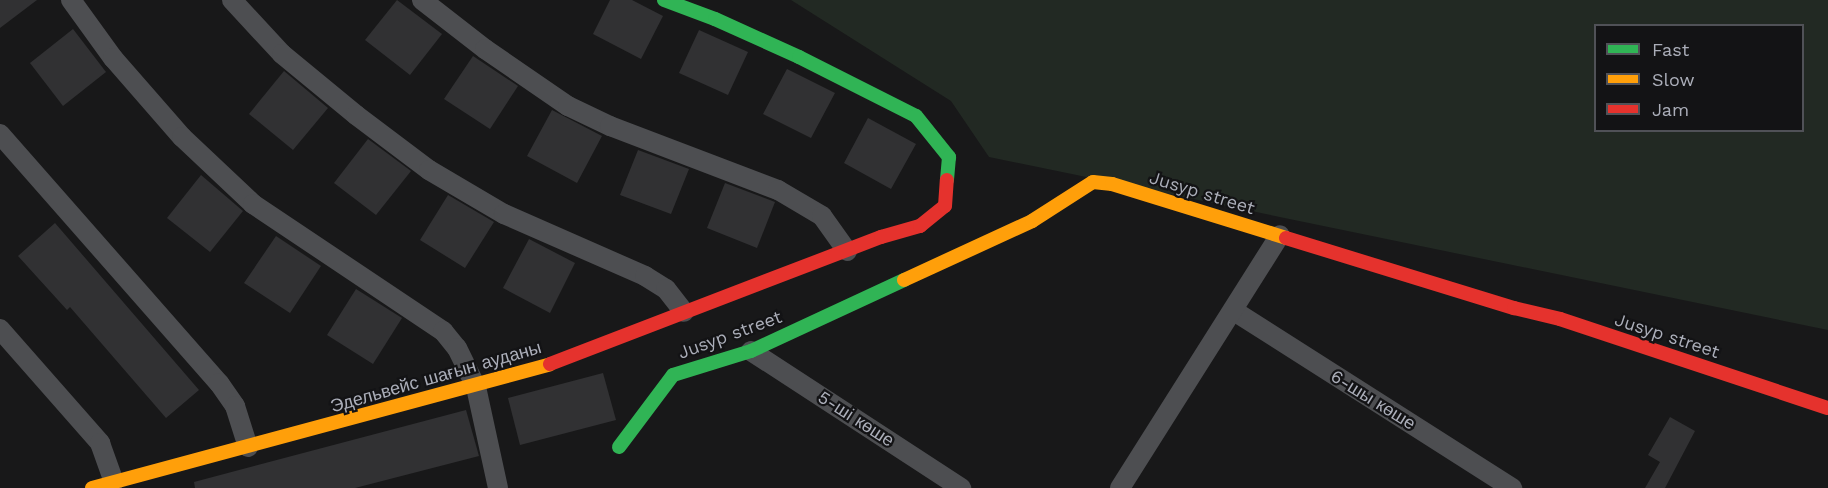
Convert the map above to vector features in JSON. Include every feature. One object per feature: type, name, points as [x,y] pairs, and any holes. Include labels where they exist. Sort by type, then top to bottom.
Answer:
[{"type":"street","points":[[71,0],[113,58],[182,137],[253,204],[443,332],[456,348],[476,387],[498,488]]},
{"type":"street","points":[[232,0],[282,54],[356,115],[429,170],[504,214],[645,276],[666,289],[684,312]]},
{"type":"street","points":[[422,0],[485,50],[568,106],[610,126],[778,190],[822,216],[847,251]]},
{"type":"street","name":"Эдельвейс шағын ауданы","points":[[92,488],[533,372],[881,237],[920,226],[945,206],[949,158],[916,116],[788,52],[715,19],[664,0]]},
{"type":"street","points":[[0,134],[219,382],[235,406],[248,447]]},
{"type":"street","name":"Jusyp street","points":[[619,447],[673,375],[751,351],[1032,222],[1094,182],[1112,184],[1514,308],[1560,319],[1828,408]]},
{"type":"street","points":[[1120,488],[1280,235]]},
{"type":"street","name":"6-шы көше","points":[[1234,311],[1512,488]]},
{"type":"street","points":[[0,329],[100,443],[114,482]]},
{"type":"street","name":"5-ші көше","points":[[751,351],[961,488]]},
{"type":"shaded area","points":[[791,0],[1828,0],[1828,330],[989,157],[951,101]]},
{"type":"building","points":[[0,0],[37,0],[0,28]]},
{"type":"building","points":[[397,0],[442,34],[410,75],[365,40]]},
{"type":"building","points":[[610,0],[632,0],[663,16],[641,59],[593,34]]},
{"type":"building","points":[[73,29],[106,72],[63,106],[30,63]]},
{"type":"building","points":[[699,30],[748,52],[728,95],[679,73]]},
{"type":"building","points":[[473,56],[518,86],[490,129],[444,99]]},
{"type":"building","points":[[787,69],[835,93],[811,138],[763,114]]},
{"type":"building","points":[[284,71],[328,108],[293,150],[249,114]]},
{"type":"building","points":[[552,110],[602,136],[577,183],[527,156]]},
{"type":"building","points":[[868,118],[916,144],[891,189],[844,163]]},
{"type":"building","points":[[368,139],[411,171],[376,215],[334,183]]},
{"type":"building","points":[[638,150],[689,169],[671,214],[620,195]]},
{"type":"building","points":[[201,175],[243,211],[210,252],[167,218]]},
{"type":"building","points":[[725,183],[775,202],[757,248],[707,228]]},
{"type":"building","points":[[448,195],[494,222],[465,268],[420,240]]},
{"type":"building","points":[[55,223],[199,390],[166,418],[70,307],[67,310],[18,256]]},
{"type":"building","points":[[276,236],[321,266],[290,313],[244,283]]},
{"type":"building","points":[[529,239],[575,263],[550,313],[503,288]]},
{"type":"building","points":[[356,289],[402,318],[373,364],[327,335]]},
{"type":"building","points":[[603,373],[616,420],[520,445],[508,398]]},
{"type":"building","points":[[466,410],[479,456],[355,488],[195,488],[194,482]]},
{"type":"building","points":[[1670,417],[1695,431],[1665,488],[1645,488],[1660,462],[1648,455]]},
{"type":"traffic: fast","points":[[664,0],[715,19],[799,57],[916,116],[949,157],[947,180]]},
{"type":"traffic: fast","points":[[619,447],[673,375],[751,351],[904,280]]},
{"type":"traffic: slow","points":[[904,280],[1032,221],[1093,182],[1112,184],[1286,238]]},
{"type":"traffic: slow","points":[[92,488],[550,364]]},
{"type":"traffic: jam","points":[[550,364],[881,237],[920,226],[945,206],[947,180]]},
{"type":"traffic: jam","points":[[1286,238],[1514,308],[1560,319],[1828,408]]}]
